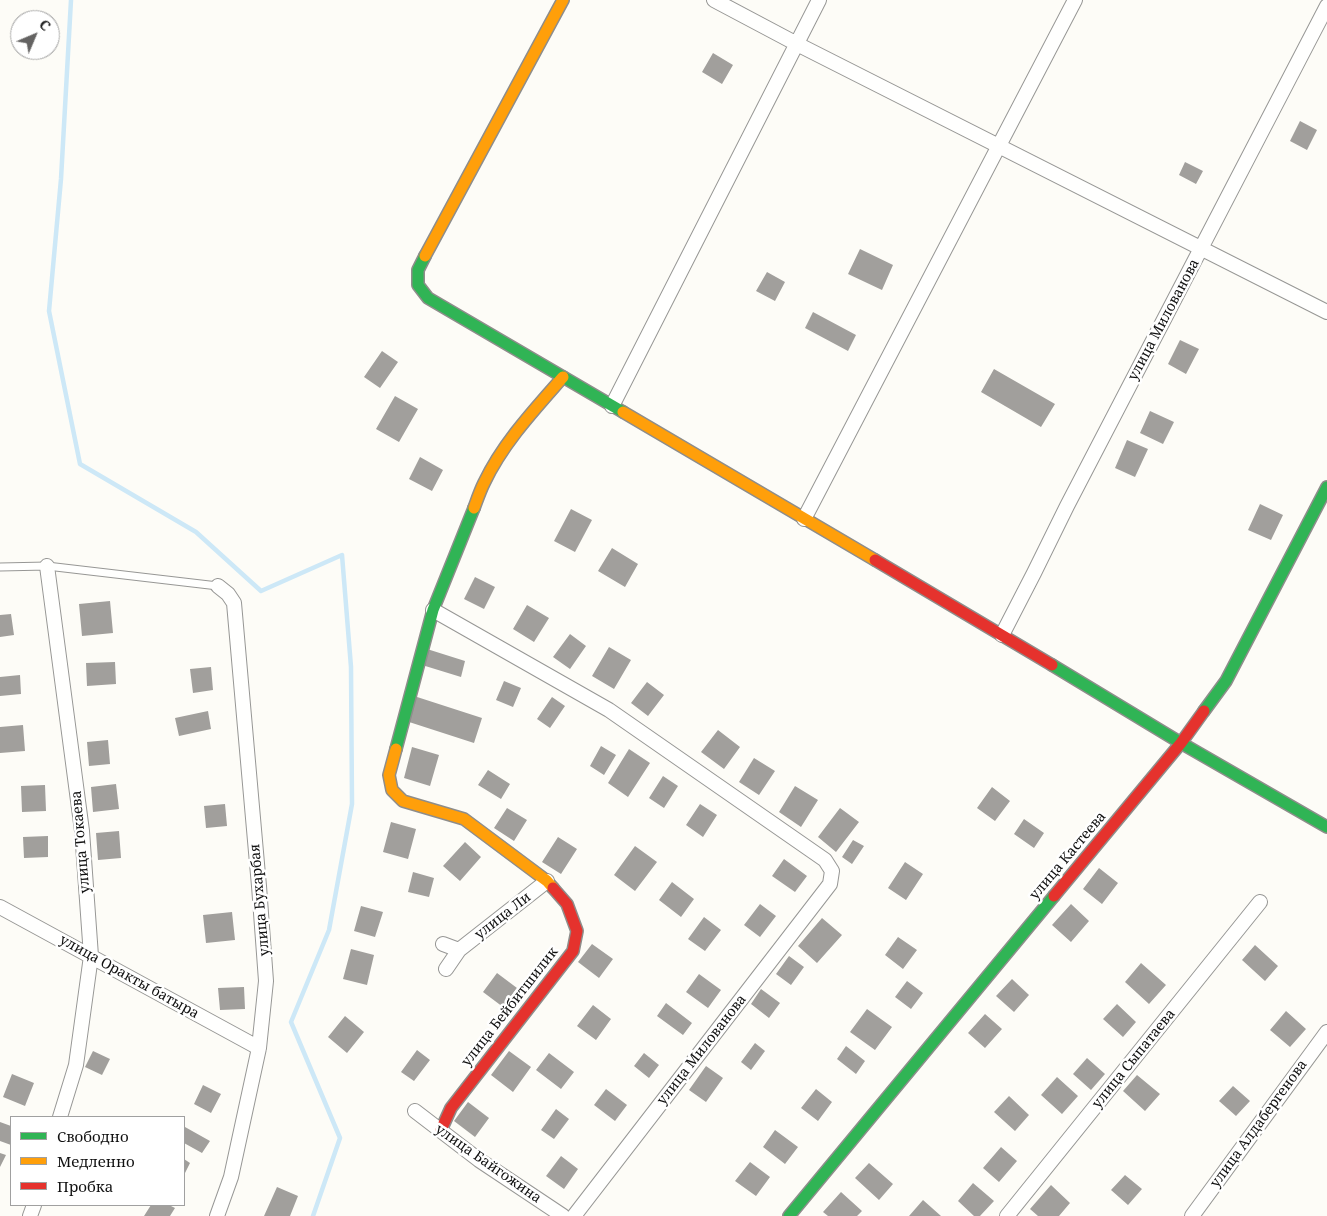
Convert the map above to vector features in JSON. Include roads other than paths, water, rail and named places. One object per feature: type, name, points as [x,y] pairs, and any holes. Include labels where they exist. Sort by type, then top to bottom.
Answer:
[{"type":"street","points":[[563,0],[418,270],[418,284],[428,298],[1002,635],[1181,743],[1327,827]]},
{"type":"street","points":[[714,0],[797,44],[1327,312]]},
{"type":"street","points":[[612,406],[819,0]]},
{"type":"street","points":[[804,519],[1075,0]]},
{"type":"street","name":"улица Милованова","points":[[1002,635],[1327,6]]},
{"type":"street","name":"улица Бейбитшилик","points":[[441,1130],[451,1108],[573,951],[577,931],[567,904],[547,881],[464,819],[403,801],[392,790],[389,775],[433,610],[484,483],[502,452],[521,426],[563,377]]},
{"type":"street","name":"улица Кастеева","points":[[789,1216],[1181,743],[1226,681],[1327,487]]},
{"type":"street","name":"улица Токаева","points":[[47,566],[82,831],[91,956],[76,1065],[60,1116]]},
{"type":"street","name":"улица Бухарбая","points":[[217,1216],[231,1178],[259,1048],[266,981],[234,603],[228,594],[218,586]]},
{"type":"street","name":"улица Милованова","points":[[433,610],[609,710],[825,860],[832,871],[830,884],[574,1216]]},
{"type":"street","name":"улица Ли","points":[[446,969],[459,950],[547,881]]},
{"type":"street","name":"улица Сыпатаева","points":[[1007,1216],[1260,902]]},
{"type":"street","name":"улица Оракты батыра","points":[[0,907],[259,1048]]},
{"type":"street","points":[[444,944],[459,950]]},
{"type":"street","name":"улица Алдабергенова","points":[[1192,1216],[1327,1032]]},
{"type":"street","name":"улица Байгожина","points":[[414,1111],[479,1160],[563,1216]]},
{"type":"lane","points":[[0,567],[47,566],[218,586]]},
{"type":"waterway","points":[[71,0],[61,179],[49,311],[80,464],[196,532],[261,591],[342,555],[351,667],[352,804],[329,930],[291,1022],[340,1138],[313,1216]]}]
